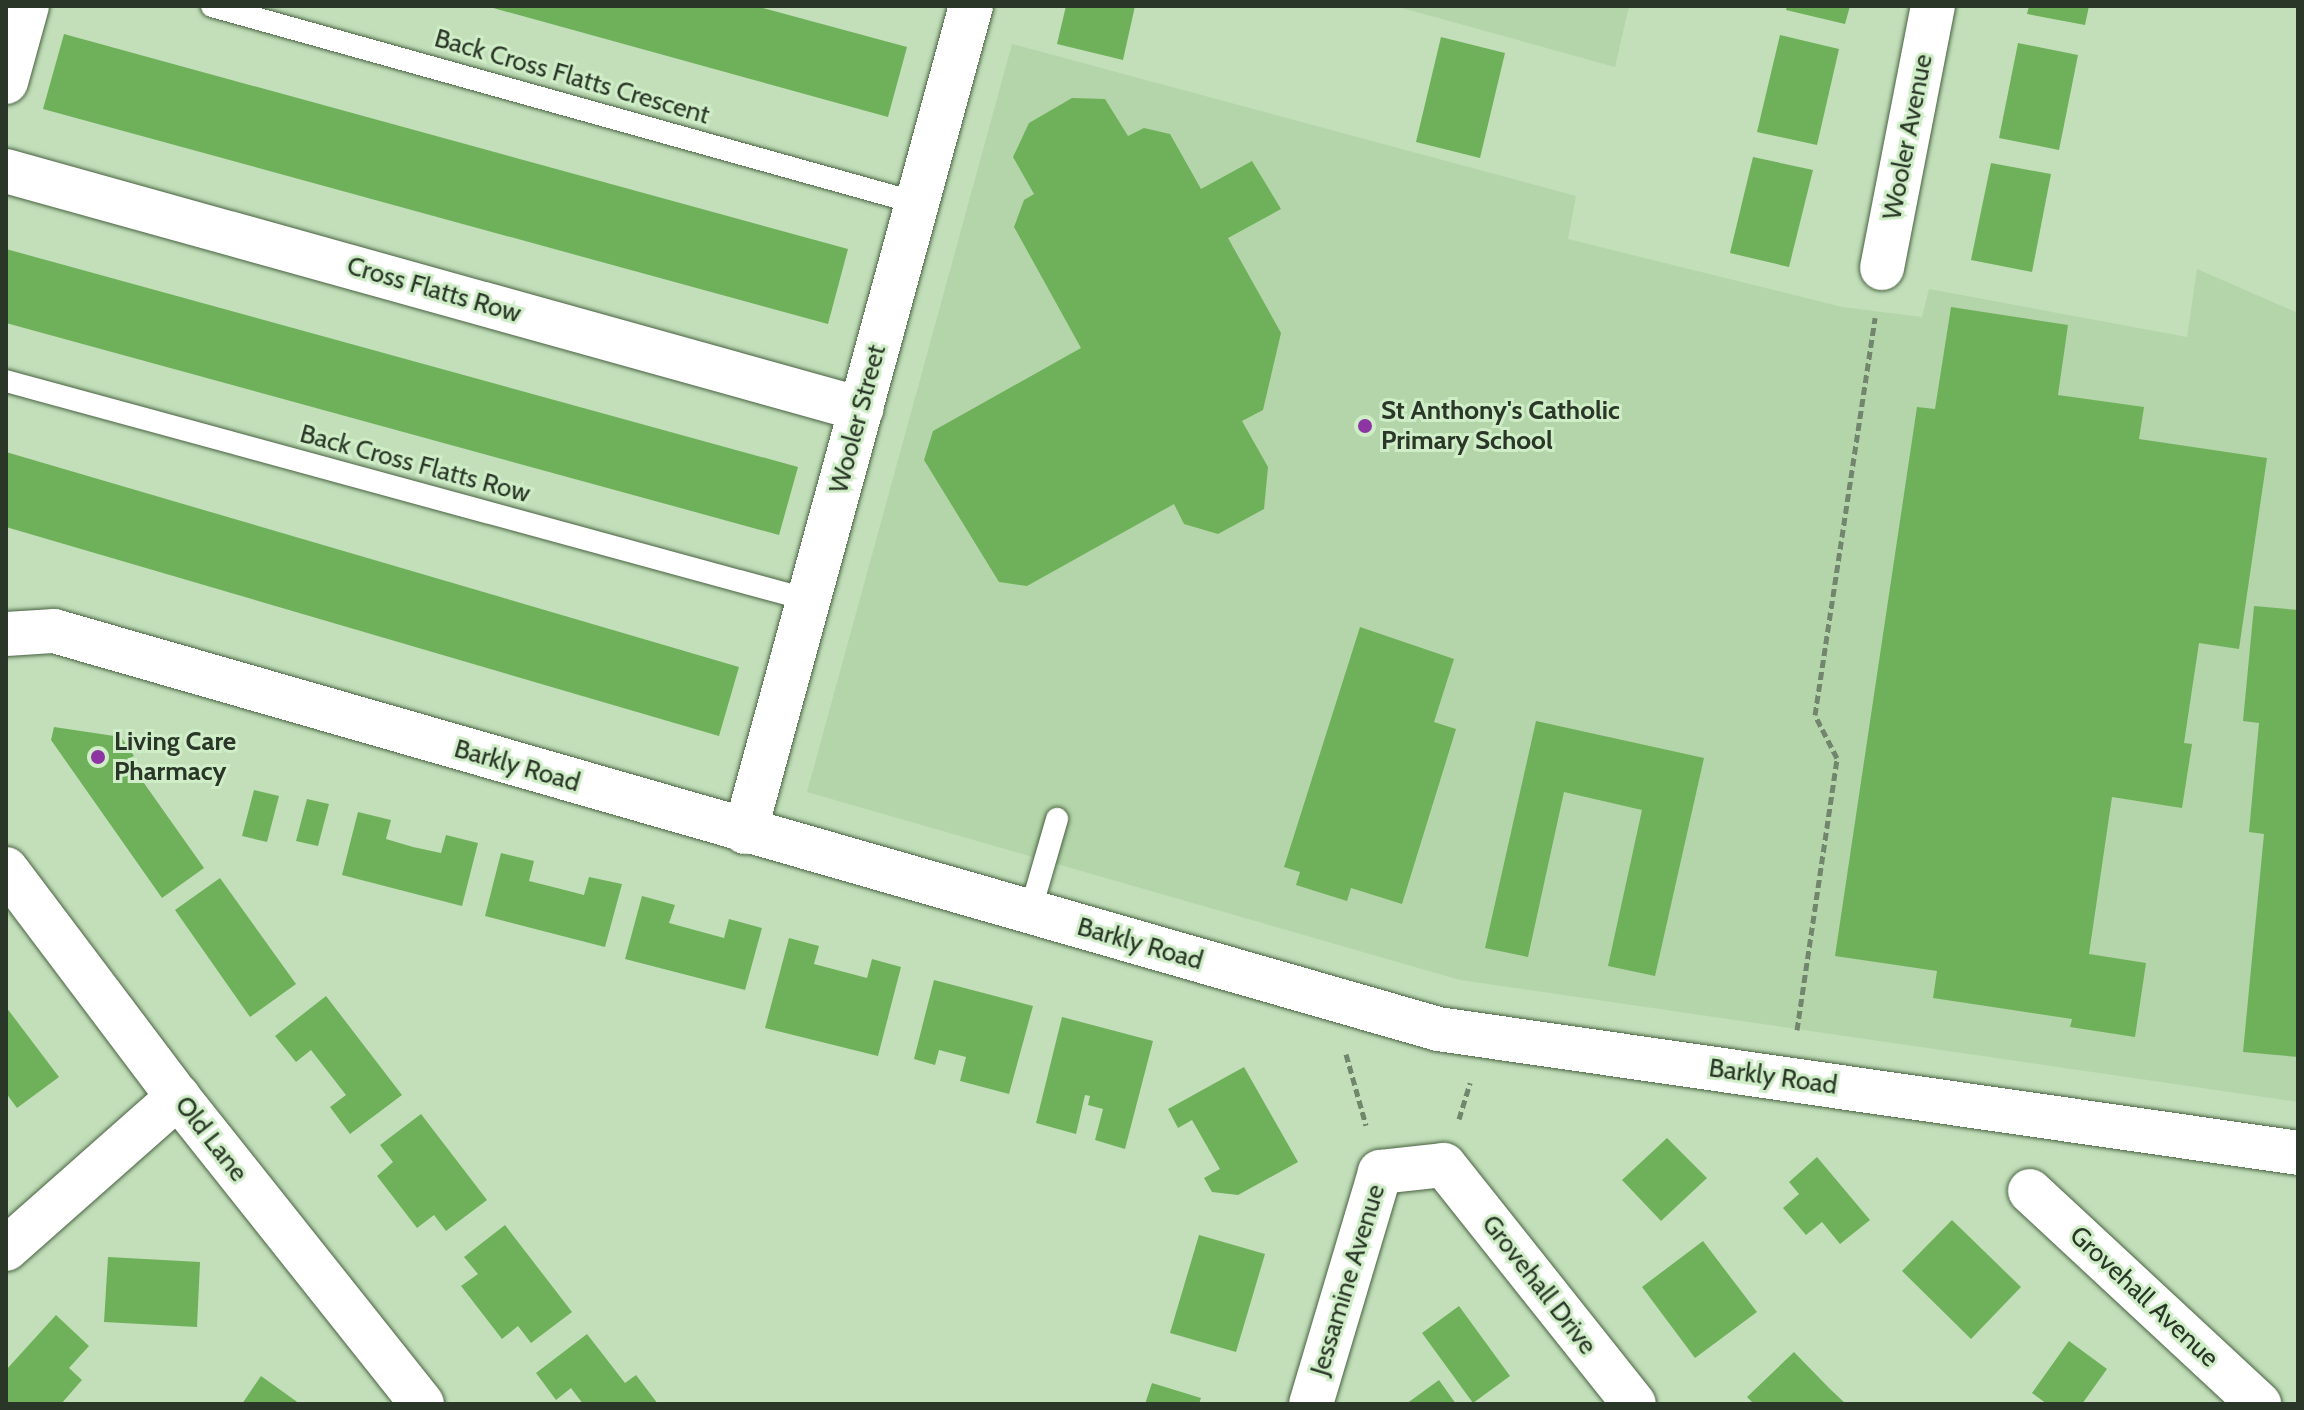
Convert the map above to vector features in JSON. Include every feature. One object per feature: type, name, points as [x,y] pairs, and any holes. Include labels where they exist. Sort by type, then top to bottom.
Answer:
[{"type":"street","points":[[6,82],[27,6]]},
{"type":"street","name":"Wooler Street","points":[[745,832],[971,6]]},
{"type":"street","name":"Wooler Avenue","points":[[1882,268],[1933,6]]},
{"type":"street","name":"Cross Flatts Row","points":[[6,171],[861,409]]},
{"type":"street","name":"Barkly Road","points":[[6,634],[54,631],[1438,1029],[2298,1153]]},
{"type":"street","name":"Old Lane","points":[[6,869],[178,1097],[422,1404]]},
{"type":"street","points":[[6,1249],[178,1097]]},
{"type":"street","name":"Jessamine Avenue","points":[[1311,1404],[1380,1172],[1444,1165]]},
{"type":"street","name":"Grovehall Drive","points":[[1444,1165],[1634,1404]]},
{"type":"street","name":"Grovehall Avenue","points":[[2030,1191],[2259,1404]]},
{"type":"lane","name":"Back Cross Flatts Crescent","points":[[212,6],[917,203]]},
{"type":"lane","name":"Back Cross Flatts Row","points":[[6,381],[809,600]]},
{"type":"lane","points":[[1030,912],[1057,819]]},
{"type":"path","points":[[1790,1079],[1837,758],[1815,715],[1882,268]]},
{"type":"path","points":[[1330,999],[1380,1172]]},
{"type":"path","points":[[1444,1165],[1485,1036]]},
{"type":"shaded area","points":[[1395,6],[1629,6],[1615,67]]},
{"type":"shaded area","points":[[1012,44],[1576,196],[1568,239],[1842,307],[1922,317],[1929,289],[2187,337],[2197,269],[2298,313],[2298,1102],[1460,980],[807,792]]},
{"type":"building","points":[[486,6],[756,6],[907,47],[888,117]]},
{"type":"building","points":[[1066,6],[1135,6],[1123,60],[1057,44]]},
{"type":"building","points":[[1787,6],[1850,6],[1845,24],[1786,10]]},
{"type":"building","points":[[2029,6],[2089,6],[2085,25],[2027,14]]},
{"type":"building","points":[[64,34],[848,249],[828,324],[43,109]]},
{"type":"building","points":[[1780,35],[1839,49],[1817,145],[1757,132]]},
{"type":"building","points":[[1441,37],[1505,53],[1480,158],[1416,142]]},
{"type":"building","points":[[2018,43],[2078,55],[2059,150],[1999,138]]},
{"type":"building","points":[[1072,98],[1105,99],[1128,136],[1144,128],[1170,134],[1201,189],[1252,161],[1281,209],[1228,238],[1281,333],[1263,410],[1242,421],[1268,467],[1264,509],[1218,534],[1184,524],[1174,504],[1027,586],[999,582],[924,460],[933,431],[1081,348],[1014,227],[1024,200],[1034,194],[1013,157],[1029,123]]},
{"type":"building","points":[[1753,157],[1813,170],[1789,267],[1730,253]]},
{"type":"building","points":[[1991,163],[2051,174],[2032,272],[1971,260]]},
{"type":"building","points":[[6,249],[798,467],[779,535],[6,323]]},
{"type":"building","points":[[1951,307],[2068,325],[2058,395],[2144,407],[2139,439],[2267,458],[2239,649],[2199,643],[2184,743],[2192,744],[2182,808],[2112,797],[2089,954],[2146,963],[2135,1037],[2070,1027],[2072,1019],[1933,998],[1937,971],[1835,956],[1917,407],[1935,409]]},
{"type":"building","points":[[6,452],[739,667],[719,736],[6,527]]},
{"type":"building","points":[[2254,606],[2298,610],[2298,1057],[2243,1052],[2264,834],[2249,832],[2259,723],[2243,721]]},
{"type":"building","points":[[1360,627],[1454,659],[1434,722],[1456,729],[1402,904],[1351,888],[1347,901],[1296,885],[1300,872],[1284,867]]},
{"type":"building","points":[[1536,721],[1704,758],[1655,976],[1608,966],[1642,810],[1564,792],[1528,957],[1485,948]]},
{"type":"building","points":[[54,727],[121,737],[134,756],[127,759],[204,868],[162,898],[51,740]]},
{"type":"building","points":[[254,790],[279,796],[267,842],[242,836]]},
{"type":"building","points":[[307,799],[329,804],[318,846],[296,841]]},
{"type":"building","points":[[358,812],[391,820],[386,839],[413,847],[441,853],[446,835],[478,843],[462,906],[342,875]]},
{"type":"building","points":[[501,853],[534,861],[529,881],[584,895],[589,877],[622,884],[605,947],[485,916]]},
{"type":"building","points":[[220,878],[296,984],[250,1017],[175,910]]},
{"type":"building","points":[[642,896],[675,905],[669,923],[724,938],[729,919],[762,928],[745,990],[625,959]]},
{"type":"building","points":[[789,938],[819,946],[814,964],[867,978],[872,959],[901,967],[878,1056],[765,1028]]},
{"type":"building","points":[[934,980],[1033,1006],[1009,1094],[960,1081],[966,1057],[939,1050],[935,1065],[914,1059]]},
{"type":"building","points":[[326,996],[402,1095],[350,1134],[330,1107],[346,1095],[311,1050],[296,1062],[275,1036]]},
{"type":"building","points":[[6,1007],[59,1077],[17,1108],[6,1093]]},
{"type":"building","points":[[1062,1017],[1153,1041],[1125,1149],[1095,1140],[1103,1109],[1088,1105],[1090,1096],[1085,1095],[1076,1134],[1036,1123]]},
{"type":"building","points":[[1244,1067],[1298,1162],[1238,1195],[1212,1192],[1204,1178],[1220,1169],[1192,1120],[1178,1128],[1168,1109]]},
{"type":"building","points":[[421,1114],[487,1200],[446,1231],[434,1215],[417,1228],[377,1176],[393,1162],[380,1145]]},
{"type":"building","points":[[1667,1138],[1707,1178],[1661,1221],[1622,1180]]},
{"type":"building","points":[[1817,1157],[1870,1220],[1840,1244],[1822,1222],[1806,1235],[1783,1208],[1799,1194],[1789,1182]]},
{"type":"building","points":[[1952,1220],[2021,1287],[1971,1339],[1902,1271]]},
{"type":"building","points":[[505,1225],[572,1312],[531,1343],[518,1326],[502,1339],[461,1286],[478,1274],[464,1257]]},
{"type":"building","points":[[1199,1235],[1265,1254],[1236,1352],[1170,1333]]},
{"type":"building","points":[[1703,1241],[1757,1312],[1695,1358],[1642,1287]]},
{"type":"building","points":[[108,1257],[200,1262],[197,1327],[104,1322]]},
{"type":"building","points":[[1459,1306],[1510,1376],[1473,1403],[1422,1333]]},
{"type":"building","points":[[56,1315],[89,1346],[69,1368],[82,1380],[61,1404],[6,1404],[6,1370]]},
{"type":"building","points":[[587,1334],[625,1383],[636,1375],[658,1404],[583,1404],[571,1388],[556,1400],[536,1373]]},
{"type":"building","points":[[2069,1341],[2107,1369],[2082,1404],[2047,1404],[2032,1393]]},
{"type":"building","points":[[1794,1352],[1846,1404],[1754,1404],[1747,1397]]},
{"type":"building","points":[[261,1376],[300,1404],[242,1404]]},
{"type":"building","points":[[1439,1380],[1456,1404],[1406,1404]]},
{"type":"building","points":[[1152,1383],[1201,1398],[1199,1404],[1145,1404]]},
{"type":"place","name":"St Anthony's Catholic Primary School","points":[[1365,426]]},
{"type":"place","name":"Living Care Pharmacy","points":[[98,757]]}]
